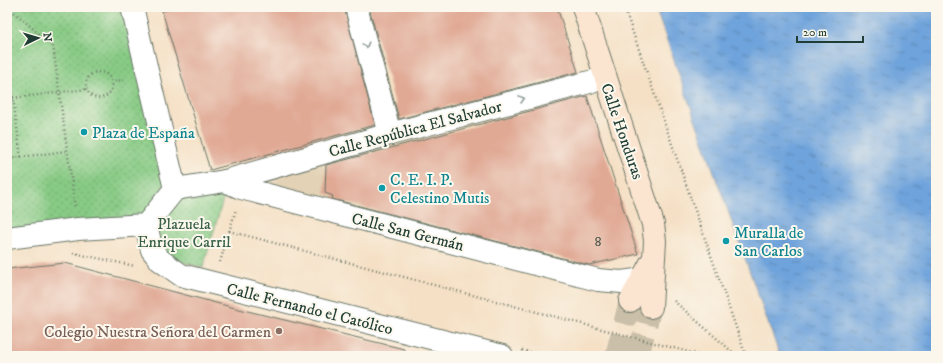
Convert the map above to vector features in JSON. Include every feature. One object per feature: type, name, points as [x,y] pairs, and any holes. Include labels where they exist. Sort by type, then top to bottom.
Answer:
[{"type":"street","points":[[356,7],[390,134]]},
{"type":"street","name":"Calle Honduras","points":[[583,7],[605,78],[648,204],[653,224],[654,257],[651,307]]},
{"type":"street","points":[[136,8],[175,189]]},
{"type":"street","name":"Calle República El Salvador","points":[[225,181],[255,171],[390,134],[605,78]]},
{"type":"street","points":[[7,238],[78,229],[146,225],[175,189],[225,181]]},
{"type":"street","name":"Calle San Germán","points":[[225,181],[241,188],[598,280],[622,282],[643,279]]},
{"type":"street","name":"Calle Fernando el Católico","points":[[146,225],[152,250],[160,260],[181,275],[502,356]]},
{"type":"street","points":[[630,301],[654,257]]},
{"type":"path","points":[[8,7],[53,46],[60,92],[66,151],[78,229]]},
{"type":"path","points":[[624,7],[746,356]]},
{"type":"path","points":[[7,73],[13,98],[21,157]]},
{"type":"path","points":[[95,73],[103,73],[110,78],[110,90],[104,96],[96,98],[87,89],[87,81],[95,73]]},
{"type":"path","points":[[13,98],[87,89]]},
{"type":"path","points":[[7,159],[66,151]]},
{"type":"path","points":[[219,265],[236,206]]},
{"type":"path","points":[[229,231],[704,356]]},
{"type":"path","points":[[65,254],[81,254],[142,267]]},
{"type":"path","points":[[673,300],[737,356]]},
{"type":"shaded area","name":"C. E. I. P. Celestino Mutis","points":[[423,134],[448,222],[444,234],[271,186],[270,175]]},
{"type":"green space","name":"Plaza de España","points":[[7,7],[132,7],[175,189],[146,225],[7,239]]},
{"type":"green space","name":"Plazuela Enrique Carril","points":[[177,196],[224,196],[203,268],[160,255],[152,233]]},
{"type":"water","points":[[655,7],[936,7],[936,356],[780,356]]},
{"type":"building","points":[[179,7],[344,7],[375,125],[210,170],[162,11]]},
{"type":"building","points":[[369,7],[557,7],[578,72],[399,119]]},
{"type":"building","points":[[587,96],[638,254],[589,265],[332,199],[333,196],[325,193],[326,165]]},
{"type":"building","points":[[65,263],[235,308],[404,349],[404,356],[7,356],[7,269]]},
{"type":"tunnel","points":[[616,356],[630,301]]},
{"type":"tunnel","points":[[638,356],[651,307]]},
{"type":"place","name":"Plaza de España","points":[[84,132]]},
{"type":"place","name":"C. E. I. P. Celestino Mutis","points":[[382,188]]},
{"type":"place","name":"Muralla de San Carlos","points":[[726,241]]},
{"type":"place","name":"Colegio Nuestra Señora del Carmen","points":[[279,331]]}]
